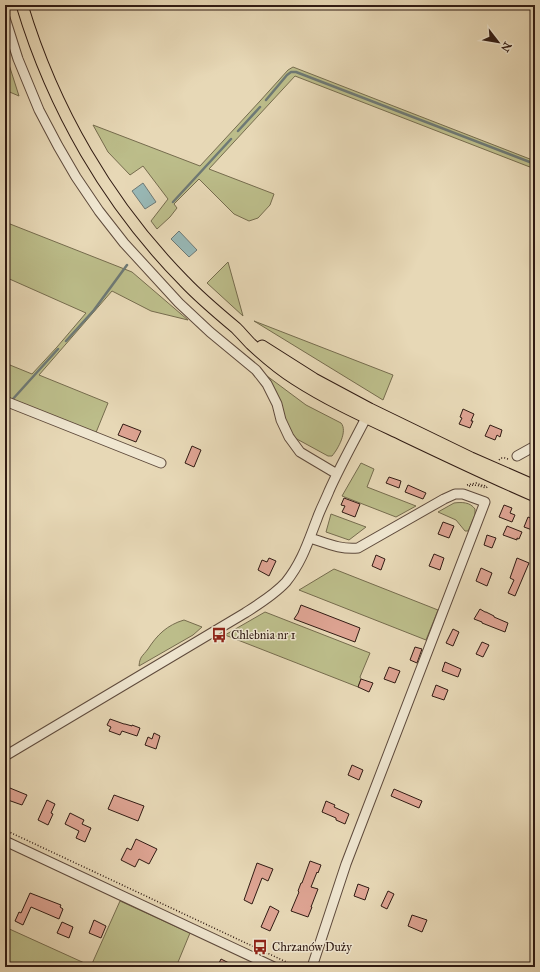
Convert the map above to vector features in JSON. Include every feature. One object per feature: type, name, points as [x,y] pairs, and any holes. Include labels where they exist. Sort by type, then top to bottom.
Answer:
[{"type":"main road","points":[[22,5],[35,47],[56,95],[78,138],[101,177],[126,214],[160,255],[192,289],[237,330],[368,414],[485,474],[535,496]]},
{"type":"main road","points":[[368,414],[535,486]]},
{"type":"street","points":[[5,18],[18,59],[39,110],[76,177],[99,211],[124,243],[179,303],[210,332],[256,370],[267,384],[277,404],[281,420],[289,437],[300,452],[337,474]]},
{"type":"street","points":[[5,400],[161,463]]},
{"type":"street","points":[[5,756],[216,631],[265,600],[281,586],[301,560],[317,518],[337,474],[368,414]]},
{"type":"street","points":[[519,455],[535,446]]},
{"type":"street","points":[[310,538],[336,547],[350,549],[358,548],[455,494],[471,496],[485,502],[346,864],[312,967]]},
{"type":"street","points":[[5,841],[274,967]]},
{"type":"path","points":[[499,461],[501,458],[514,460],[518,458],[519,455]]},
{"type":"path","points":[[461,494],[464,486],[476,483],[486,486],[489,483]]},
{"type":"path","points":[[5,830],[297,967]]},
{"type":"green space","points":[[5,52],[19,96],[5,90]]},
{"type":"green space","points":[[293,67],[535,161],[535,169],[295,76],[209,169],[274,194],[270,205],[258,218],[249,221],[234,214],[199,179],[174,204],[177,208],[157,229],[151,221],[168,199],[143,166],[130,175],[108,152],[93,125],[200,166],[288,70]]},
{"type":"green space","points":[[5,222],[132,272],[188,320],[151,311],[112,291],[39,375],[108,403],[95,435],[5,398],[5,363],[32,374],[86,313],[5,277]]},
{"type":"green space","points":[[228,262],[243,316],[207,283]]},
{"type":"green space","points":[[254,321],[393,375],[383,400]]},
{"type":"green space","points":[[267,376],[306,405],[341,423],[343,426],[343,435],[332,456],[328,456],[295,438],[283,417],[274,390]]},
{"type":"green space","points":[[361,463],[374,469],[367,487],[416,506],[396,517],[342,496]]},
{"type":"green space","points":[[454,503],[466,503],[475,509],[475,515],[468,531],[465,531],[456,520],[438,512]]},
{"type":"green space","points":[[331,514],[366,527],[349,540],[326,532]]},
{"type":"green space","points":[[334,569],[438,610],[426,640],[299,590]]},
{"type":"green space","points":[[265,612],[370,653],[360,677],[361,679],[358,687],[225,635]]},
{"type":"green space","points":[[184,620],[202,627],[193,635],[139,666],[140,660],[155,639],[172,625]]},
{"type":"green space","points":[[120,901],[190,933],[176,967],[5,967],[5,927],[91,966]]},
{"type":"water","points":[[143,183],[156,202],[145,209],[132,191]]},
{"type":"water","points":[[179,231],[197,250],[189,257],[171,239]]},
{"type":"building","points":[[463,409],[474,414],[470,428],[459,424],[462,418],[460,417]]},
{"type":"building","points":[[123,424],[141,431],[136,442],[118,435]]},
{"type":"building","points":[[490,425],[502,430],[500,437],[497,435],[495,440],[485,436]]},
{"type":"building","points":[[192,446],[201,450],[194,467],[185,463]]},
{"type":"building","points":[[389,477],[401,481],[399,488],[386,483]]},
{"type":"building","points":[[408,485],[426,493],[423,499],[405,492]]},
{"type":"building","points":[[344,498],[360,504],[355,517],[342,512],[345,506],[341,505]]},
{"type":"building","points":[[504,505],[512,508],[510,513],[515,515],[512,522],[499,517]]},
{"type":"building","points":[[528,517],[535,520],[535,531],[524,527]]},
{"type":"building","points":[[443,522],[454,526],[449,538],[438,534]]},
{"type":"building","points":[[507,526],[522,532],[519,539],[517,538],[517,540],[503,535]]},
{"type":"building","points":[[487,535],[496,538],[492,548],[484,545]]},
{"type":"building","points":[[434,554],[444,558],[440,570],[429,566]]},
{"type":"building","points":[[376,555],[385,559],[381,570],[372,566]]},
{"type":"building","points":[[269,558],[276,561],[269,576],[258,570],[262,560],[267,562]]},
{"type":"building","points":[[517,558],[529,563],[515,596],[508,593],[514,580],[510,578]]},
{"type":"building","points":[[481,568],[492,573],[487,586],[476,581]]},
{"type":"building","points":[[301,605],[360,628],[355,642],[294,619]]},
{"type":"building","points":[[480,609],[508,623],[505,632],[474,619]]},
{"type":"building","points":[[453,629],[459,632],[453,646],[446,643]]},
{"type":"building","points":[[482,642],[489,645],[483,657],[476,654]]},
{"type":"building","points":[[415,647],[422,649],[417,663],[410,660]]},
{"type":"building","points":[[445,662],[461,669],[458,677],[442,671]]},
{"type":"building","points":[[389,667],[400,671],[395,683],[384,679]]},
{"type":"building","points":[[361,679],[373,683],[369,692],[358,687]]},
{"type":"building","points":[[436,685],[448,690],[444,700],[432,696]]},
{"type":"building","points":[[110,719],[140,728],[137,736],[122,731],[120,735],[109,731],[111,727],[107,725]]},
{"type":"building","points":[[154,733],[160,736],[156,749],[145,745],[148,737],[152,739]]},
{"type":"building","points":[[352,765],[363,770],[359,780],[348,775]]},
{"type":"building","points":[[5,786],[27,795],[22,805],[5,799]]},
{"type":"building","points":[[394,789],[422,801],[419,808],[391,796]]},
{"type":"building","points":[[114,795],[144,806],[138,821],[108,809]]},
{"type":"building","points":[[47,800],[55,804],[51,813],[53,814],[48,825],[38,820]]},
{"type":"building","points":[[326,801],[335,805],[334,807],[349,814],[345,824],[322,812]]},
{"type":"building","points":[[70,813],[84,820],[82,824],[91,828],[85,842],[76,838],[79,831],[65,824]]},
{"type":"building","points":[[136,839],[157,849],[149,864],[139,859],[135,867],[121,860],[127,848],[131,850]]},
{"type":"building","points":[[310,861],[321,865],[311,887],[318,889],[308,917],[291,911]]},
{"type":"building","points":[[257,863],[273,869],[268,881],[262,878],[252,904],[244,900]]},
{"type":"building","points":[[358,884],[369,888],[365,900],[354,896]]},
{"type":"building","points":[[388,891],[394,894],[387,909],[381,906]]},
{"type":"building","points":[[30,893],[61,905],[60,907],[63,909],[59,919],[31,907],[23,925],[15,921],[19,912],[21,913]]},
{"type":"building","points":[[270,906],[279,911],[270,931],[261,927]]},
{"type":"building","points":[[412,915],[427,920],[422,932],[408,926]]},
{"type":"building","points":[[94,920],[106,926],[101,938],[89,933]]},
{"type":"building","points":[[62,922],[73,927],[69,938],[57,933]]},
{"type":"building","points":[[221,959],[237,967],[217,967]]},
{"type":"waterway","points":[[266,100],[287,75],[291,72],[296,72],[535,164]]},
{"type":"waterway","points":[[238,131],[260,107]]},
{"type":"waterway","points":[[173,202],[231,139]]},
{"type":"waterway","points":[[66,341],[94,310],[127,265]]},
{"type":"waterway","points":[[12,400],[58,349]]},
{"type":"place","name":"Chlebnia nr 1","points":[[219,635]]},
{"type":"place","name":"Chrzanów Duży","points":[[260,947]]}]
